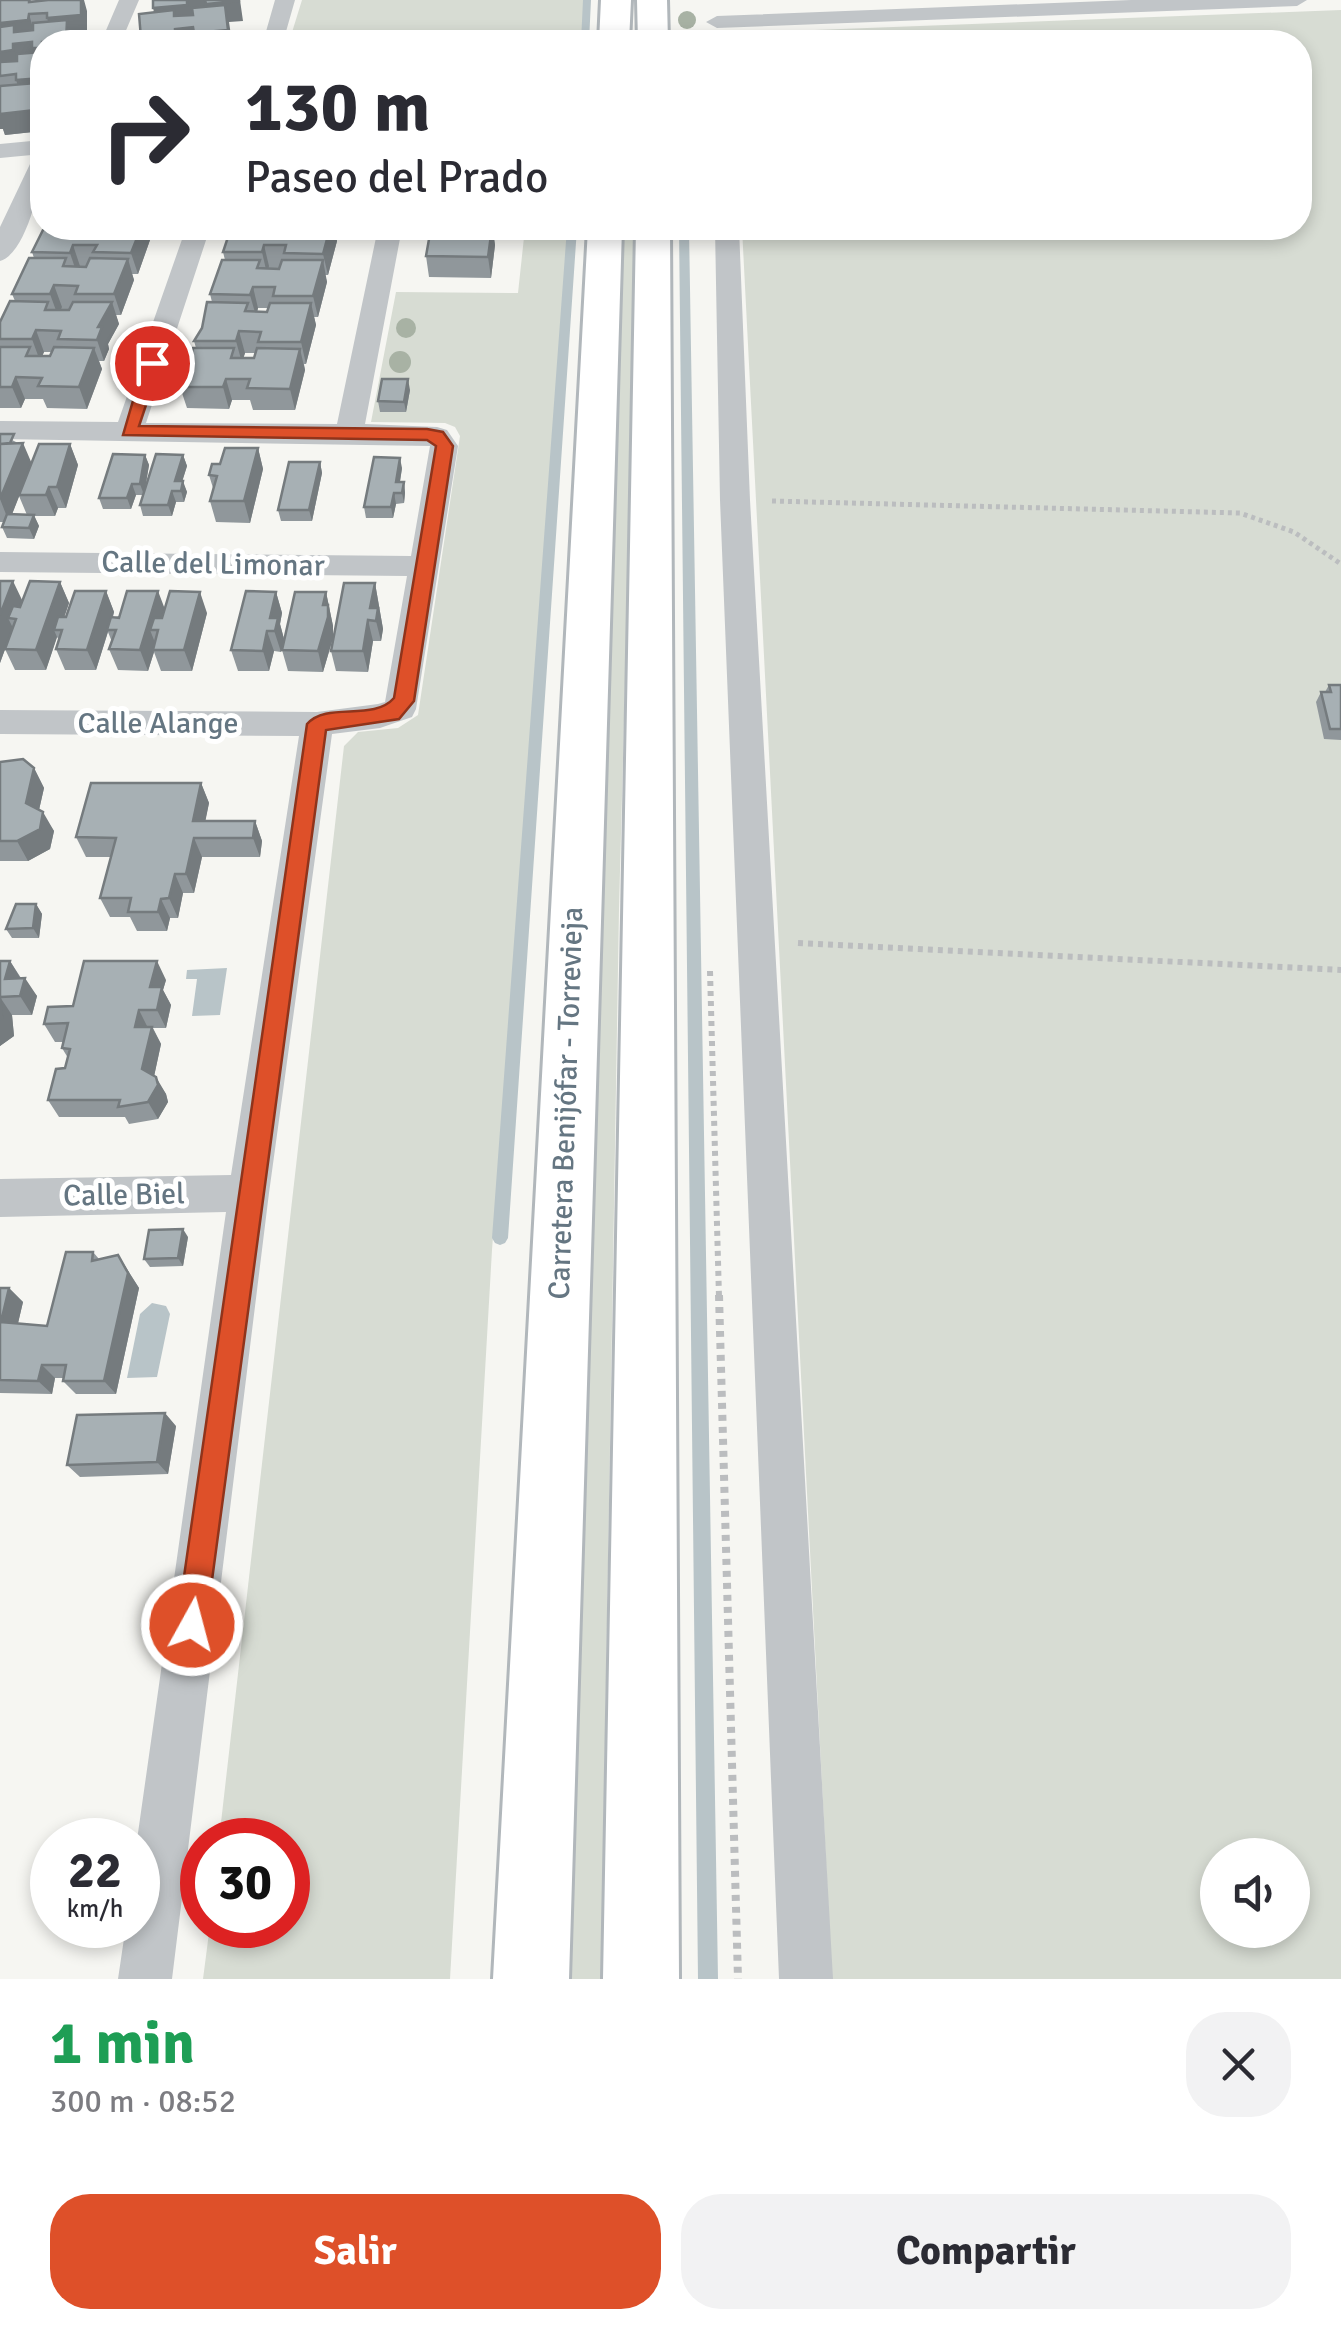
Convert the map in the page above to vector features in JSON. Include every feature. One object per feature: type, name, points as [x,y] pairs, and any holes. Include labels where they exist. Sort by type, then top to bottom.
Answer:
[{"type":"main road","points":[[615,30],[616,0]]},
{"type":"main road","points":[[652,0],[653,30]]},
{"type":"main road","name":"Carretera Benijófar - Torrevieja","points":[[531,1979],[604,240]]},
{"type":"main road","points":[[641,1979],[653,240]]},
{"type":"street","points":[[0,5],[51,0]]},
{"type":"street","points":[[115,30],[128,0]]},
{"type":"street","points":[[276,30],[285,0]]},
{"type":"street","points":[[718,22],[1125,3],[1297,0]]},
{"type":"street","points":[[0,151],[30,148]]},
{"type":"street","points":[[0,253],[30,189]]},
{"type":"street","points":[[129,431],[194,240]]},
{"type":"street","points":[[349,434],[388,240]]},
{"type":"street","points":[[728,240],[755,940],[806,1979]]},
{"type":"street","points":[[0,430],[427,434],[443,440],[425,566]]},
{"type":"street","name":"Calle del Limonar","points":[[0,562],[425,566]]},
{"type":"street","name":"Calle Alange","points":[[0,722],[317,724],[380,716],[400,709],[425,566]]},
{"type":"street","points":[[145,1979],[249,1192],[317,724]]},
{"type":"street","name":"Calle Biel","points":[[0,1198],[249,1192]]},
{"type":"path","points":[[736,500],[1240,513],[1285,524],[1316,542],[1341,564]]},
{"type":"path","points":[[755,940],[1341,970]]},
{"type":"path","points":[[710,959],[738,1979]]},
{"type":"shaded area","points":[[302,0],[585,0],[583,30],[293,30]]},
{"type":"shaded area","points":[[1341,10],[1341,1979],[832,1979],[743,240],[1312,240],[1312,30],[812,30]]},
{"type":"shaded area","points":[[524,240],[567,240],[492,1250],[450,1979],[203,1979],[207,1948],[310,1948],[310,1818],[222,1818],[344,746],[358,732],[398,728],[418,715],[460,436],[455,427],[445,423],[371,422],[396,292],[518,293]]},
{"type":"shaded area","points":[[619,240],[637,240],[619,909],[601,1979],[567,1979]]},
{"type":"shaded area","points":[[227,968],[220,1015],[192,1016],[197,979],[186,979],[187,970]]},
{"type":"shaded area","points":[[152,1303],[166,1306],[170,1314],[157,1377],[127,1378],[140,1314]]},
{"type":"building","points":[[0,0],[81,0],[81,15],[47,18],[47,13],[29,14],[28,20],[0,23]]},
{"type":"building","points":[[153,0],[187,0],[187,5],[153,8]]},
{"type":"building","points":[[205,0],[239,0],[239,1],[206,4]]},
{"type":"building","points":[[225,5],[228,30],[193,27],[140,30],[139,14],[174,10],[174,16],[193,15],[192,8]]},
{"type":"building","points":[[67,20],[67,30],[33,30],[33,23]]},
{"type":"building","points":[[14,25],[14,32],[30,30],[30,42],[13,44],[13,50],[0,52],[0,27]]},
{"type":"building","points":[[30,53],[30,79],[16,80],[16,74],[0,76],[0,62],[17,61],[17,54]]},
{"type":"building","points":[[30,84],[30,111],[0,114],[0,86]]},
{"type":"building","points":[[38,240],[136,240],[131,253],[93,252],[97,245],[73,245],[70,253],[32,252]]},
{"type":"building","points":[[227,240],[327,240],[323,254],[284,253],[286,245],[264,245],[262,252],[223,252]]},
{"type":"building","points":[[429,240],[490,240],[488,257],[426,256]]},
{"type":"building","points":[[29,258],[66,258],[63,266],[86,267],[90,258],[128,259],[114,294],[75,294],[78,286],[54,285],[50,294],[12,294]]},
{"type":"building","points":[[222,260],[260,260],[257,268],[279,269],[282,260],[323,260],[313,296],[273,296],[275,287],[253,287],[250,295],[210,294]]},
{"type":"building","points":[[10,301],[48,302],[45,310],[69,310],[73,302],[112,302],[98,327],[102,327],[97,340],[58,339],[61,331],[36,330],[32,339],[0,339],[0,322]]},
{"type":"building","points":[[207,302],[248,303],[245,311],[267,312],[270,303],[311,303],[301,342],[258,342],[261,332],[239,331],[236,341],[194,341],[202,328]]},
{"type":"building","points":[[0,347],[30,347],[26,356],[50,356],[54,347],[94,348],[79,387],[38,386],[42,378],[16,377],[12,387],[0,387]]},
{"type":"building","points":[[193,348],[234,348],[231,358],[254,358],[257,348],[300,349],[290,389],[247,388],[250,379],[226,379],[223,387],[180,387]]},
{"type":"building","points":[[382,379],[408,379],[404,402],[378,401]]},
{"type":"building","points":[[0,434],[14,434],[10,443],[0,444]]},
{"type":"building","points":[[23,443],[0,499],[0,444]]},
{"type":"building","points":[[39,444],[70,444],[57,487],[49,487],[46,495],[19,495]]},
{"type":"building","points":[[225,448],[258,448],[244,501],[210,501],[217,476],[209,475],[212,464],[220,464]]},
{"type":"building","points":[[113,454],[145,455],[140,484],[132,484],[127,498],[99,498]]},
{"type":"building","points":[[156,454],[183,455],[175,481],[183,481],[181,491],[172,491],[168,505],[140,505]]},
{"type":"building","points":[[374,457],[400,458],[396,482],[404,482],[402,493],[394,493],[391,507],[364,507]]},
{"type":"building","points":[[289,462],[320,462],[309,510],[278,510]]},
{"type":"building","points":[[7,514],[34,515],[29,528],[2,527]]},
{"type":"building","points":[[0,581],[13,581],[0,615]]},
{"type":"building","points":[[30,581],[60,582],[36,650],[5,649],[16,619],[8,618],[13,606],[20,607]]},
{"type":"building","points":[[344,583],[375,583],[370,608],[378,608],[376,621],[368,620],[363,651],[331,651]]},
{"type":"building","points":[[75,591],[106,591],[87,650],[56,649],[62,630],[54,630],[58,617],[66,617]]},
{"type":"building","points":[[127,591],[158,591],[140,650],[109,649],[116,630],[107,630],[111,617],[119,618]]},
{"type":"building","points":[[170,591],[200,592],[184,650],[153,650],[158,630],[150,630],[154,618],[162,618]]},
{"type":"building","points":[[246,591],[276,592],[270,618],[278,618],[275,631],[267,631],[263,651],[231,650]]},
{"type":"building","points":[[295,592],[326,592],[323,605],[328,605],[328,617],[318,651],[282,650]]},
{"type":"building","points":[[1329,685],[1341,685],[1341,729],[1330,729],[1321,692],[1331,692]]},
{"type":"building","points":[[23,759],[34,768],[26,803],[43,812],[40,829],[17,841],[0,841],[0,762]]},
{"type":"building","points":[[91,783],[201,783],[193,821],[255,821],[253,838],[194,838],[186,874],[175,874],[169,898],[161,899],[158,912],[128,912],[131,898],[100,898],[116,838],[76,837]]},
{"type":"building","points":[[16,904],[36,904],[33,928],[6,929]]},
{"type":"building","points":[[0,961],[10,961],[5,979],[25,978],[20,996],[0,997]]},
{"type":"building","points":[[84,961],[157,961],[150,987],[162,987],[157,1010],[139,1010],[135,1027],[152,1027],[142,1069],[156,1077],[158,1085],[148,1102],[118,1107],[120,1100],[48,1100],[56,1069],[65,1068],[70,1049],[62,1048],[68,1023],[44,1024],[48,1007],[73,1006]]},
{"type":"building","points":[[183,1229],[178,1258],[144,1259],[149,1230]]},
{"type":"building","points":[[66,1252],[93,1252],[92,1261],[118,1255],[128,1273],[104,1381],[63,1381],[66,1365],[42,1365],[38,1381],[0,1380],[0,1288],[9,1288],[1,1322],[47,1326]]},
{"type":"building","points":[[165,1413],[157,1462],[67,1465],[77,1415]]},
{"type":"waterway","points":[[586,30],[587,0]]},
{"type":"waterway","points":[[500,1238],[571,240]]},
{"type":"waterway","points":[[684,240],[708,1979]]},
{"type":"route","points":[[152,363],[129,431],[427,434],[443,440],[444,446],[404,701],[392,714],[351,716],[317,724],[249,1192],[192,1625]]}]
